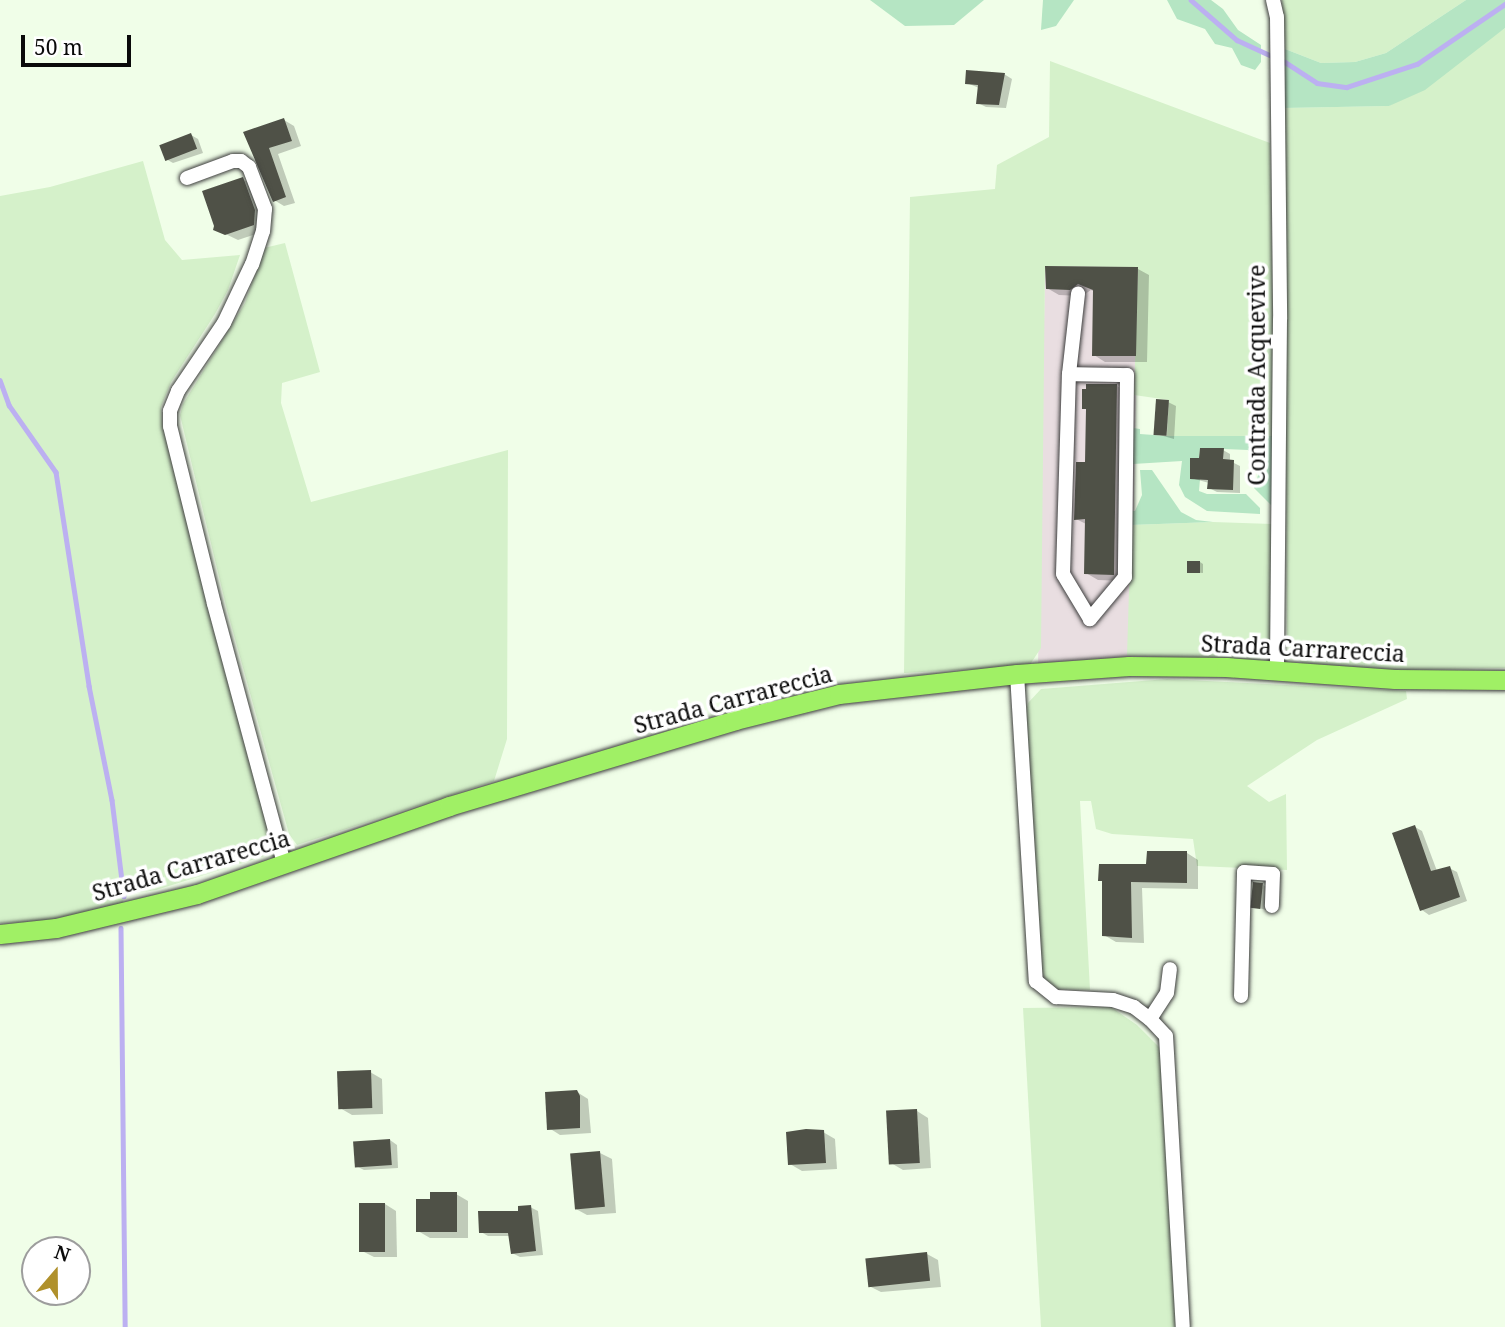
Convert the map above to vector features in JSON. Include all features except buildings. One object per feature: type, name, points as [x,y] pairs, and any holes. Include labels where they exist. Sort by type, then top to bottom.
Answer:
[{"type":"main road","name":"Strada Carrareccia","points":[[0,934],[56,928],[150,907],[284,864],[449,806],[806,701],[898,686],[1017,674],[1171,665],[1395,679],[1505,680]]},
{"type":"street","name":"Contrada Acquevive","points":[[1273,0],[1276,40],[1280,319],[1277,671]]},
{"type":"street","points":[[187,178],[233,161],[242,161],[248,167],[264,209],[263,231],[252,264],[224,323],[177,391],[170,411],[170,426],[214,604],[284,864]]},
{"type":"street","points":[[1069,374],[1128,374],[1125,577],[1090,619],[1063,573],[1069,374],[1078,294]]},
{"type":"street","points":[[1017,674],[1036,981],[1056,997],[1112,1000],[1134,1007],[1150,1018],[1166,1036],[1183,1327]]},
{"type":"street","points":[[1241,996],[1244,872],[1273,874],[1272,906]]},
{"type":"street","points":[[1150,1018],[1167,993],[1170,969]]},
{"type":"shaded area","points":[[1045,266],[1138,268],[1131,668],[1038,666]]},
{"type":"green space","points":[[870,0],[984,0],[954,25],[905,26]]},
{"type":"green space","points":[[1043,0],[1074,0],[1056,26],[1041,30]]},
{"type":"green space","points":[[1167,0],[1211,0],[1223,9],[1238,30],[1261,45],[1261,62],[1255,70],[1241,65],[1232,48],[1215,44],[1205,29],[1177,19]]},
{"type":"green space","points":[[1282,0],[1466,0],[1386,53],[1355,62],[1321,63],[1285,49]]},
{"type":"green space","points":[[1466,0],[1505,0],[1505,28],[1425,90],[1389,106],[1284,108],[1285,49],[1321,63],[1355,62],[1386,53]]},
{"type":"green space","points":[[1505,28],[1505,668],[1392,670],[1305,665],[1295,658],[1287,636],[1284,108],[1389,106]]},
{"type":"green space","points":[[1050,61],[1270,143],[1275,436],[1167,436],[1169,400],[1134,395],[1138,267],[1045,266],[1041,648],[1029,666],[904,673],[910,197],[995,189],[997,165],[1049,137]]},
{"type":"green space","points":[[143,161],[165,240],[182,260],[240,255],[228,290],[171,382],[161,407],[162,423],[274,853],[156,890],[124,895],[123,903],[45,921],[0,923],[0,196],[50,187]]},
{"type":"green space","points":[[285,243],[320,372],[282,383],[281,403],[311,502],[508,450],[507,739],[494,781],[297,845],[289,834],[227,610],[180,415],[183,404],[245,303],[264,248]]},
{"type":"green space","points":[[1133,428],[1140,429],[1140,434],[1167,436],[1275,436],[1275,509],[1254,488],[1260,469],[1259,461],[1248,450],[1200,448],[1199,458],[1190,458],[1190,479],[1200,479],[1199,491],[1207,494],[1246,494],[1260,508],[1260,514],[1207,511],[1185,497],[1179,485],[1182,461],[1133,464]]},
{"type":"green space","points":[[1140,470],[1152,470],[1181,512],[1196,520],[1213,522],[1131,525],[1131,511],[1135,511],[1142,495]]},
{"type":"green space","points":[[1213,522],[1274,524],[1274,633],[1269,649],[1259,661],[1127,656],[1131,525]]},
{"type":"green space","points":[[1167,679],[1406,691],[1407,699],[1317,740],[1247,786],[1269,802],[1286,794],[1287,870],[1197,866],[1193,839],[1112,834],[1096,829],[1091,801],[1080,801],[1090,990],[1055,989],[1046,982],[1041,969],[1025,716],[1028,703],[1041,689]]},
{"type":"green space","points":[[1111,1007],[1137,1025],[1159,1047],[1165,1084],[1178,1327],[1041,1327],[1023,1008]]},
{"type":"waterway","points":[[1191,0],[1237,40],[1285,62],[1317,83],[1347,87],[1417,64],[1505,4]]},
{"type":"waterway","points":[[0,380],[9,405],[56,472],[89,686],[112,800],[124,896]]},
{"type":"waterway","points":[[121,928],[125,1327]]}]
